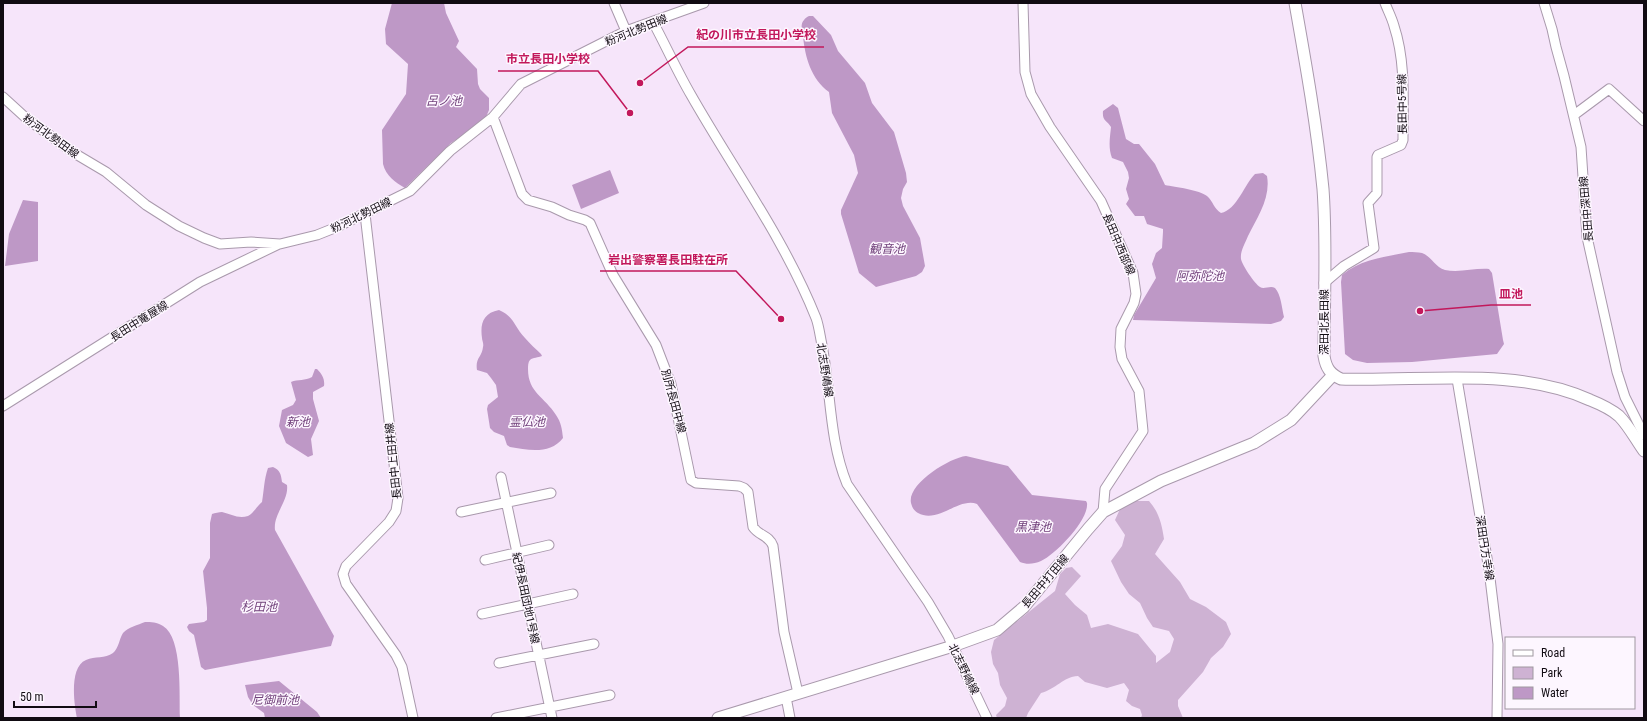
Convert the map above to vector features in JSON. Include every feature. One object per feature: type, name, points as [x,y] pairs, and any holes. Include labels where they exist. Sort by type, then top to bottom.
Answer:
[{"type":"street","points":[[614,3],[626,31]]},
{"type":"street","name":"粉河北勢田線","points":[[3,97],[26,118],[74,153],[106,172],[146,205],[179,226],[220,244],[251,242],[280,244],[317,235],[365,214],[410,190],[450,151],[493,117],[521,84],[626,31],[704,3]]},
{"type":"street","name":"長田中西部線","points":[[1023,3],[1025,72],[1031,94],[1050,127],[1101,201],[1132,273],[1136,294],[1134,303],[1121,329],[1120,346],[1122,359],[1139,391],[1143,431],[1105,488],[1103,512]]},
{"type":"street","name":"深田北長田線","points":[[1295,3],[1308,76],[1323,189],[1325,233],[1324,356],[1328,370],[1333,375]]},
{"type":"street","name":"長田中5号線","points":[[1324,283],[1344,266],[1374,248],[1368,204],[1377,194],[1377,157],[1378,155],[1401,145],[1403,140],[1403,80],[1400,50],[1394,26],[1385,3]]},
{"type":"street","name":"長田中深田線","points":[[1544,3],[1574,114],[1581,147],[1587,237],[1616,372],[1625,397],[1644,435]]},
{"type":"street","name":"北志野嶋線","points":[[653,22],[690,94],[771,228],[799,280],[816,320],[826,367],[840,467],[847,484],[928,602],[953,646],[987,718]]},
{"type":"street","points":[[1574,114],[1609,89],[1644,121]]},
{"type":"street","name":"別所長田中線","points":[[493,117],[522,194],[528,200],[552,207],[590,223],[613,275],[649,331],[668,372],[691,480],[696,483],[739,486],[748,492],[750,496],[752,528],[768,537],[773,546],[784,632],[798,693]]},
{"type":"street","name":"長田中上田井線","points":[[365,214],[398,498],[396,511],[389,522],[346,566],[343,574],[346,584],[396,655],[402,667],[413,718]]},
{"type":"street","name":"長田中篭屋線","points":[[3,406],[200,282],[280,244]]},
{"type":"street","points":[[1333,375],[1341,379],[1496,379],[1546,384],[1581,396],[1608,408],[1620,417],[1644,451]]},
{"type":"street","name":"長田中打田線","points":[[718,718],[953,646],[997,630],[1024,608],[1103,512],[1161,481],[1254,443],[1292,420],[1333,375]]},
{"type":"street","name":"深田円方寺線","points":[[1457,379],[1489,570],[1498,644],[1497,718]]},
{"type":"street","name":"紀伊長田団地1号線","points":[[501,477],[552,718]]},
{"type":"street","points":[[461,512],[551,493]]},
{"type":"street","points":[[486,560],[549,545]]},
{"type":"street","points":[[482,614],[573,594]]},
{"type":"street","points":[[499,663],[594,644]]},
{"type":"street","points":[[496,718],[610,695]]},
{"type":"street","points":[[786,697],[790,718]]},
{"type":"green space","points":[[1132,501],[1149,501],[1152,505],[1160,519],[1164,539],[1155,554],[1180,582],[1190,599],[1206,607],[1226,622],[1231,634],[1223,647],[1211,658],[1203,672],[1178,700],[1178,706],[1183,718],[1141,718],[1142,715],[1140,709],[1132,706],[1126,701],[1129,690],[1124,683],[1107,688],[1085,682],[1078,676],[1068,679],[1041,693],[1026,718],[997,718],[996,715],[1005,706],[1007,698],[1000,685],[998,673],[993,664],[991,652],[994,640],[1055,591],[1060,574],[1066,568],[1072,567],[1081,576],[1065,594],[1087,615],[1091,628],[1108,624],[1138,634],[1156,656],[1156,663],[1170,652],[1174,639],[1169,631],[1153,627],[1140,603],[1129,594],[1121,582],[1111,561],[1122,546],[1125,535],[1115,520],[1120,509]]},
{"type":"water","name":"呂ノ池","points":[[392,3],[444,3],[446,13],[459,41],[456,47],[477,69],[478,84],[480,89],[489,98],[489,110],[486,117],[451,143],[405,188],[394,181],[384,168],[383,164],[382,130],[406,94],[408,64],[386,44],[385,29]]},
{"type":"water","name":"観音池","points":[[809,16],[813,16],[831,35],[838,51],[865,83],[872,103],[894,132],[906,173],[907,182],[903,189],[901,198],[903,206],[920,238],[925,266],[922,272],[916,276],[876,287],[859,273],[841,214],[841,210],[858,173],[854,155],[832,113],[829,92],[813,74],[807,60],[802,26],[804,19]]},
{"type":"water","name":"阿弥陀池","points":[[1113,104],[1118,108],[1126,139],[1134,144],[1139,144],[1155,164],[1165,185],[1193,190],[1204,194],[1221,213],[1232,207],[1255,174],[1263,173],[1267,176],[1268,184],[1265,200],[1243,248],[1241,259],[1246,270],[1258,285],[1262,288],[1273,287],[1277,291],[1284,317],[1281,321],[1271,324],[1133,320],[1134,315],[1156,278],[1152,264],[1156,253],[1162,248],[1163,229],[1147,224],[1144,216],[1135,216],[1126,204],[1129,199],[1126,189],[1129,178],[1128,172],[1123,162],[1112,158],[1110,146],[1111,127],[1104,119],[1103,114],[1103,111]]},
{"type":"water","points":[[610,170],[619,193],[581,209],[572,185]]},
{"type":"water","points":[[23,200],[38,202],[38,261],[5,266],[9,234]]},
{"type":"water","points":[[1409,252],[1419,252],[1425,254],[1438,266],[1445,270],[1456,271],[1489,269],[1492,273],[1504,344],[1497,354],[1412,362],[1367,363],[1353,360],[1345,354],[1341,282],[1342,275],[1357,265],[1365,262]]},
{"type":"water","name":"霊仏池","points":[[499,310],[511,319],[521,334],[542,356],[533,358],[529,361],[529,377],[534,389],[558,418],[562,429],[563,438],[552,447],[531,450],[510,447],[507,445],[504,436],[494,432],[490,428],[487,409],[488,405],[498,397],[496,385],[487,373],[477,370],[477,366],[483,346],[482,324],[486,316]]},
{"type":"water","name":"新池","points":[[315,369],[317,369],[323,377],[324,386],[313,392],[313,399],[319,421],[311,439],[313,455],[308,457],[286,443],[279,426],[282,410],[293,405],[296,400],[291,382],[312,377]]},
{"type":"water","name":"黒津池","points":[[966,456],[1008,466],[1032,495],[1086,501],[1086,510],[1083,518],[1070,536],[1055,551],[1041,561],[1028,564],[1020,562],[977,504],[963,504],[933,515],[926,515],[915,511],[911,503],[912,496],[922,480],[940,467]]},
{"type":"water","name":"杉田池","points":[[273,467],[280,473],[282,482],[287,485],[286,497],[276,518],[275,530],[334,636],[331,646],[205,670],[201,667],[194,635],[187,627],[189,624],[204,622],[207,620],[203,571],[210,558],[210,523],[212,514],[222,512],[238,517],[250,515],[262,502],[268,468]]},
{"type":"water","points":[[145,622],[152,622],[163,626],[169,632],[174,642],[179,668],[180,718],[77,718],[74,686],[77,670],[81,664],[89,659],[110,655],[117,649],[125,631]]},
{"type":"water","name":"尼御前池","points":[[279,681],[317,712],[321,718],[265,718],[264,713],[253,705],[248,697],[245,685]]},
{"type":"place","name":"紀の川市立長田小学校","points":[[640,83]]},
{"type":"place","name":"市立長田小学校","points":[[630,113]]},
{"type":"place","name":"皿池","points":[[1420,311]]},
{"type":"place","name":"岩出警察署長田駐在所","points":[[781,319]]}]
